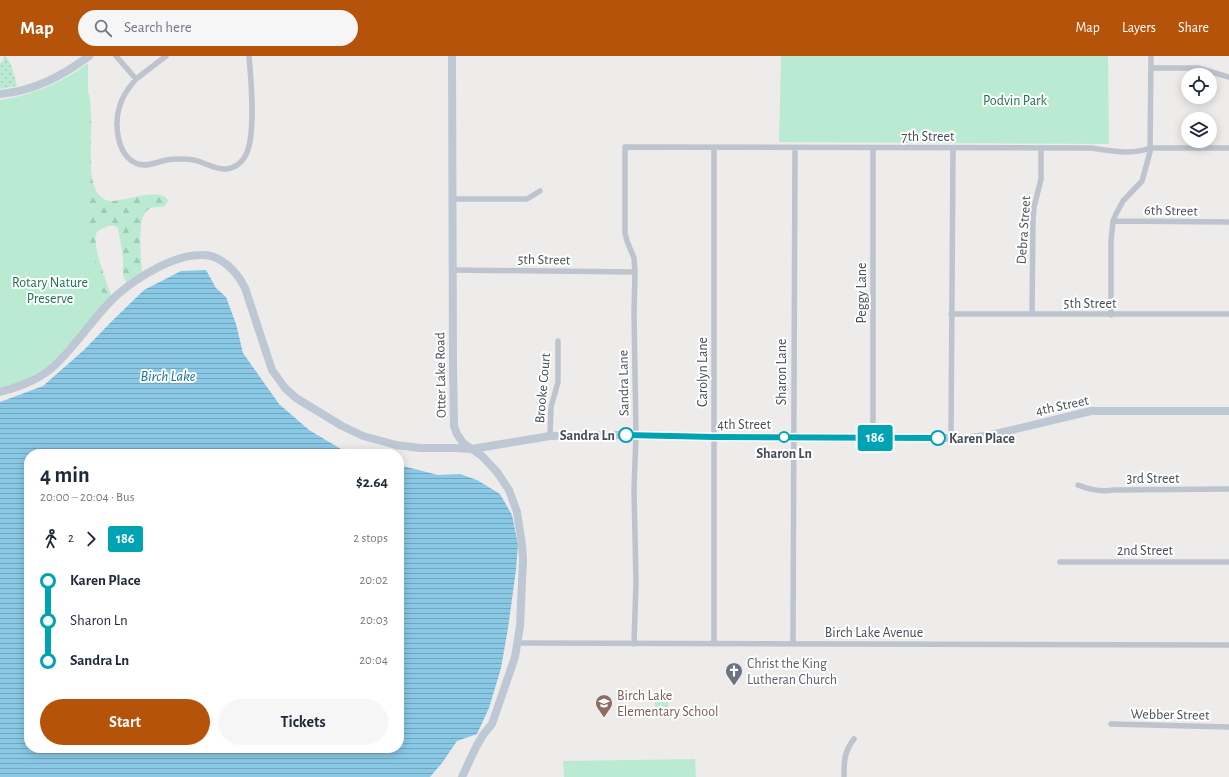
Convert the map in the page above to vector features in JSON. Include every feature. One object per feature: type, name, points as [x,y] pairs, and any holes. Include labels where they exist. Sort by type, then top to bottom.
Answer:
[{"type":"street","points":[[0,94],[24,90],[46,82],[61,75],[89,56]]},
{"type":"street","points":[[116,56],[136,79]]},
{"type":"street","points":[[166,56],[136,79],[127,90],[122,100],[117,116],[117,129],[119,140],[124,152],[128,158],[143,165],[182,159],[196,161],[218,169],[230,168],[238,164],[244,159],[248,152],[252,107],[249,56]]},
{"type":"street","name":"Otter Lake Road","points":[[452,56],[454,426],[463,443],[482,456],[497,472],[512,495],[517,512],[523,560],[518,643],[508,679],[492,724],[480,741],[464,770],[462,777]]},
{"type":"street","points":[[1111,315],[1111,240],[1113,221],[1123,202],[1142,181],[1150,148],[1151,56]]},
{"type":"street","points":[[1151,68],[1198,68],[1229,77]]},
{"type":"street","name":"7th Street","points":[[625,148],[1092,148],[1108,151],[1142,151],[1150,148],[1229,148]]},
{"type":"street","name":"Sandra Lane","points":[[625,148],[625,230],[627,241],[634,258],[635,272],[634,313],[636,435],[634,489],[636,582],[634,644]]},
{"type":"street","name":"Carolyn Lane","points":[[714,148],[714,644]]},
{"type":"street","name":"Sharon Lane","points":[[793,644],[795,148]]},
{"type":"street","name":"Peggy Lane","points":[[873,148],[873,438]]},
{"type":"street","points":[[952,438],[951,314],[953,148]]},
{"type":"street","name":"Debra Street","points":[[1032,314],[1033,219],[1034,207],[1041,179],[1041,148]]},
{"type":"street","points":[[452,199],[527,199],[540,191]]},
{"type":"street","name":"6th Street","points":[[1113,221],[1229,222]]},
{"type":"street","name":"4th Street","points":[[0,392],[22,385],[45,374],[54,366],[116,296],[137,280],[161,266],[184,258],[201,255],[209,256],[223,262],[240,278],[245,288],[272,370],[284,388],[327,418],[363,436],[408,447],[472,449],[550,436],[636,435],[873,438],[980,437],[1091,411],[1229,411]]},
{"type":"street","name":"5th Street","points":[[453,270],[635,272]]},
{"type":"street","name":"5th Street","points":[[951,314],[1229,314]]},
{"type":"street","name":"Brooke Court","points":[[550,436],[551,407],[558,382],[558,341]]},
{"type":"street","name":"3rd Street","points":[[1078,485],[1098,491],[1229,489]]},
{"type":"street","name":"2nd Street","points":[[1060,562],[1229,562]]},
{"type":"street","name":"Birch Lake Avenue","points":[[518,643],[1229,645]]},
{"type":"street","name":"Webber Street","points":[[1111,724],[1229,727]]},
{"type":"street","points":[[844,777],[845,752],[854,739]]},
{"type":"green space","points":[[4,56],[6,56],[12,67],[17,86],[0,89],[0,63],[2,62]]},
{"type":"green space","name":"Podvin Park","points":[[781,56],[1108,56],[1109,144],[779,142]]},
{"type":"green space","name":"Rotary Nature Preserve","points":[[88,63],[89,236],[105,305],[48,366],[27,379],[0,389],[0,100],[24,95],[46,87],[68,77]]},
{"type":"green space","points":[[89,93],[92,174],[97,192],[103,198],[110,201],[159,195],[165,197],[168,201],[165,206],[151,208],[145,213],[142,220],[140,239],[142,273],[127,284],[123,275],[123,257],[118,228],[109,226],[99,230],[96,234],[95,239],[98,256],[112,298],[105,305],[44,167]]},
{"type":"green space","points":[[655,691],[667,692],[669,712],[655,713]]},
{"type":"green space","points":[[695,759],[696,777],[564,777],[563,761]]},
{"type":"water","name":"Birch Lake","points":[[206,270],[216,288],[226,297],[236,324],[243,353],[279,404],[309,430],[341,449],[24,449],[24,753],[404,753],[404,466],[438,475],[460,474],[477,480],[500,494],[512,515],[518,545],[508,628],[501,668],[489,708],[477,734],[457,741],[442,763],[430,777],[0,777],[0,402],[43,386],[84,350],[144,290],[181,271]]},
{"type":"bus line","name":"186","points":[[626,435],[938,438]]},
{"type":"place","name":"Sandra Ln","points":[[626,435]]},
{"type":"place","name":"Sharon Ln","points":[[784,437]]},
{"type":"place","name":"Karen Place","points":[[938,438]]},
{"type":"place","name":"Christ the King Lutheran Church","points":[[734,686]]},
{"type":"place","name":"Birch Lake Elementary School","points":[[604,718]]}]
